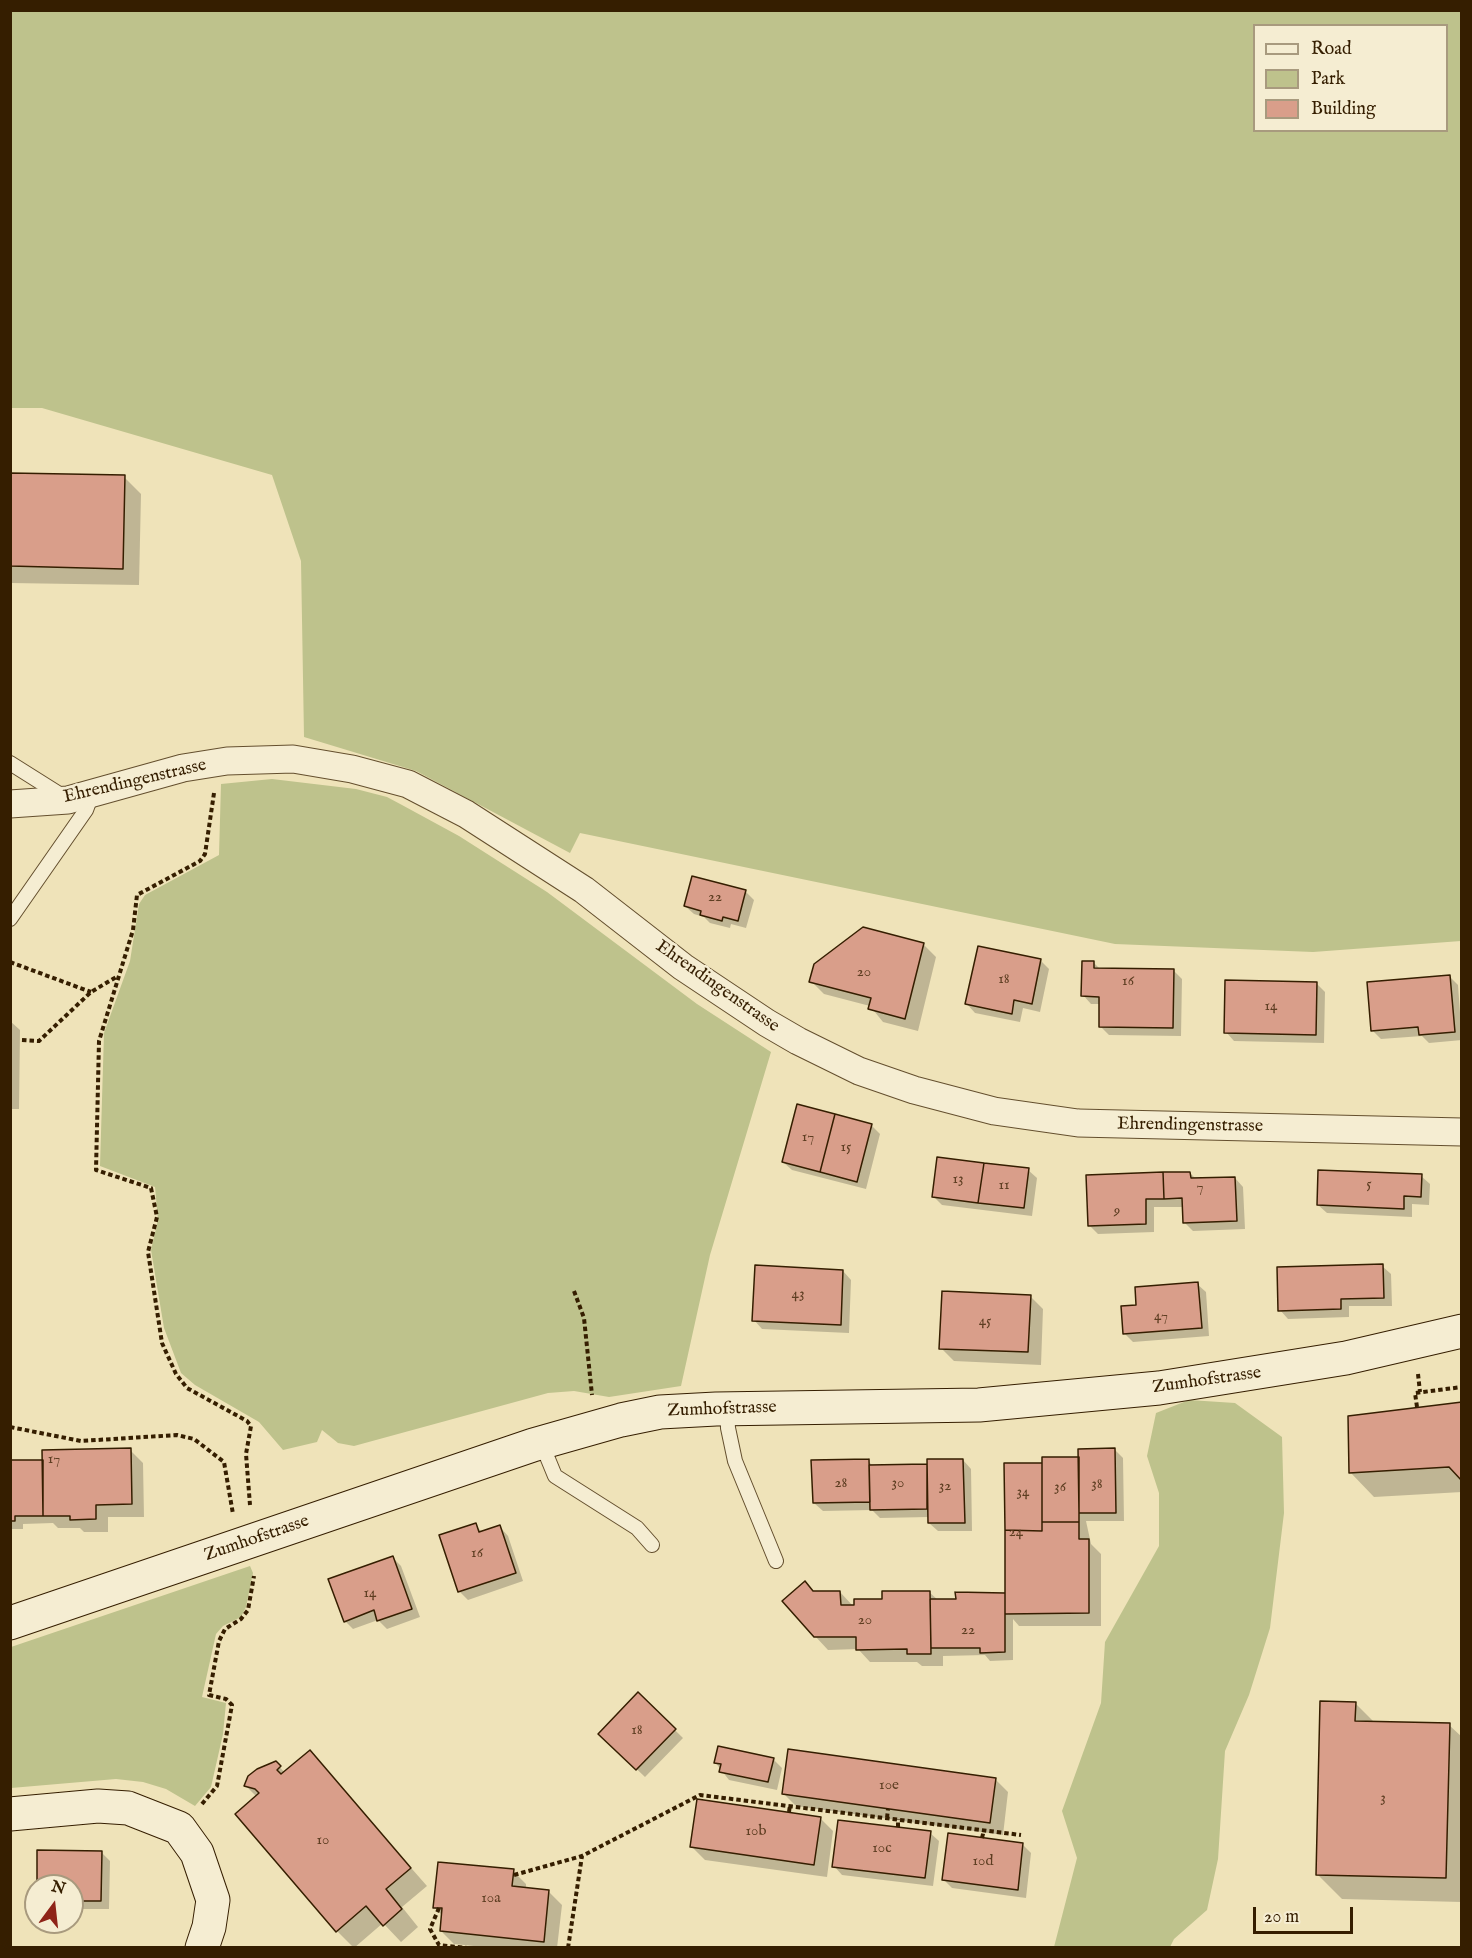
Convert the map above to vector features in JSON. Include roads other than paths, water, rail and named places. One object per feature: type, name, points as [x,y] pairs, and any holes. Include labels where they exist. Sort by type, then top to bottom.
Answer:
[{"type":"street","name":"Ehrendingenstrasse","points":[[10,804],[80,797],[183,768],[227,761],[293,759],[352,769],[408,784],[466,814],[584,890],[683,967],[798,1041],[859,1071],[944,1099],[1022,1116],[1078,1123],[1461,1132]]},
{"type":"street","name":"Zumhofstrasse","points":[[10,1623],[541,1442],[596,1426],[660,1412],[979,1405],[1159,1389],[1346,1359],[1461,1331]]},
{"type":"street","points":[[10,1814],[99,1806],[128,1808],[179,1828],[197,1853],[213,1900],[209,1927],[202,1947]]},
{"type":"lane","points":[[10,763],[80,797],[87,810],[10,919]]},
{"type":"lane","points":[[727,1409],[728,1428],[735,1461],[776,1561]]},
{"type":"lane","points":[[541,1442],[555,1476],[637,1528],[652,1545]]}]
